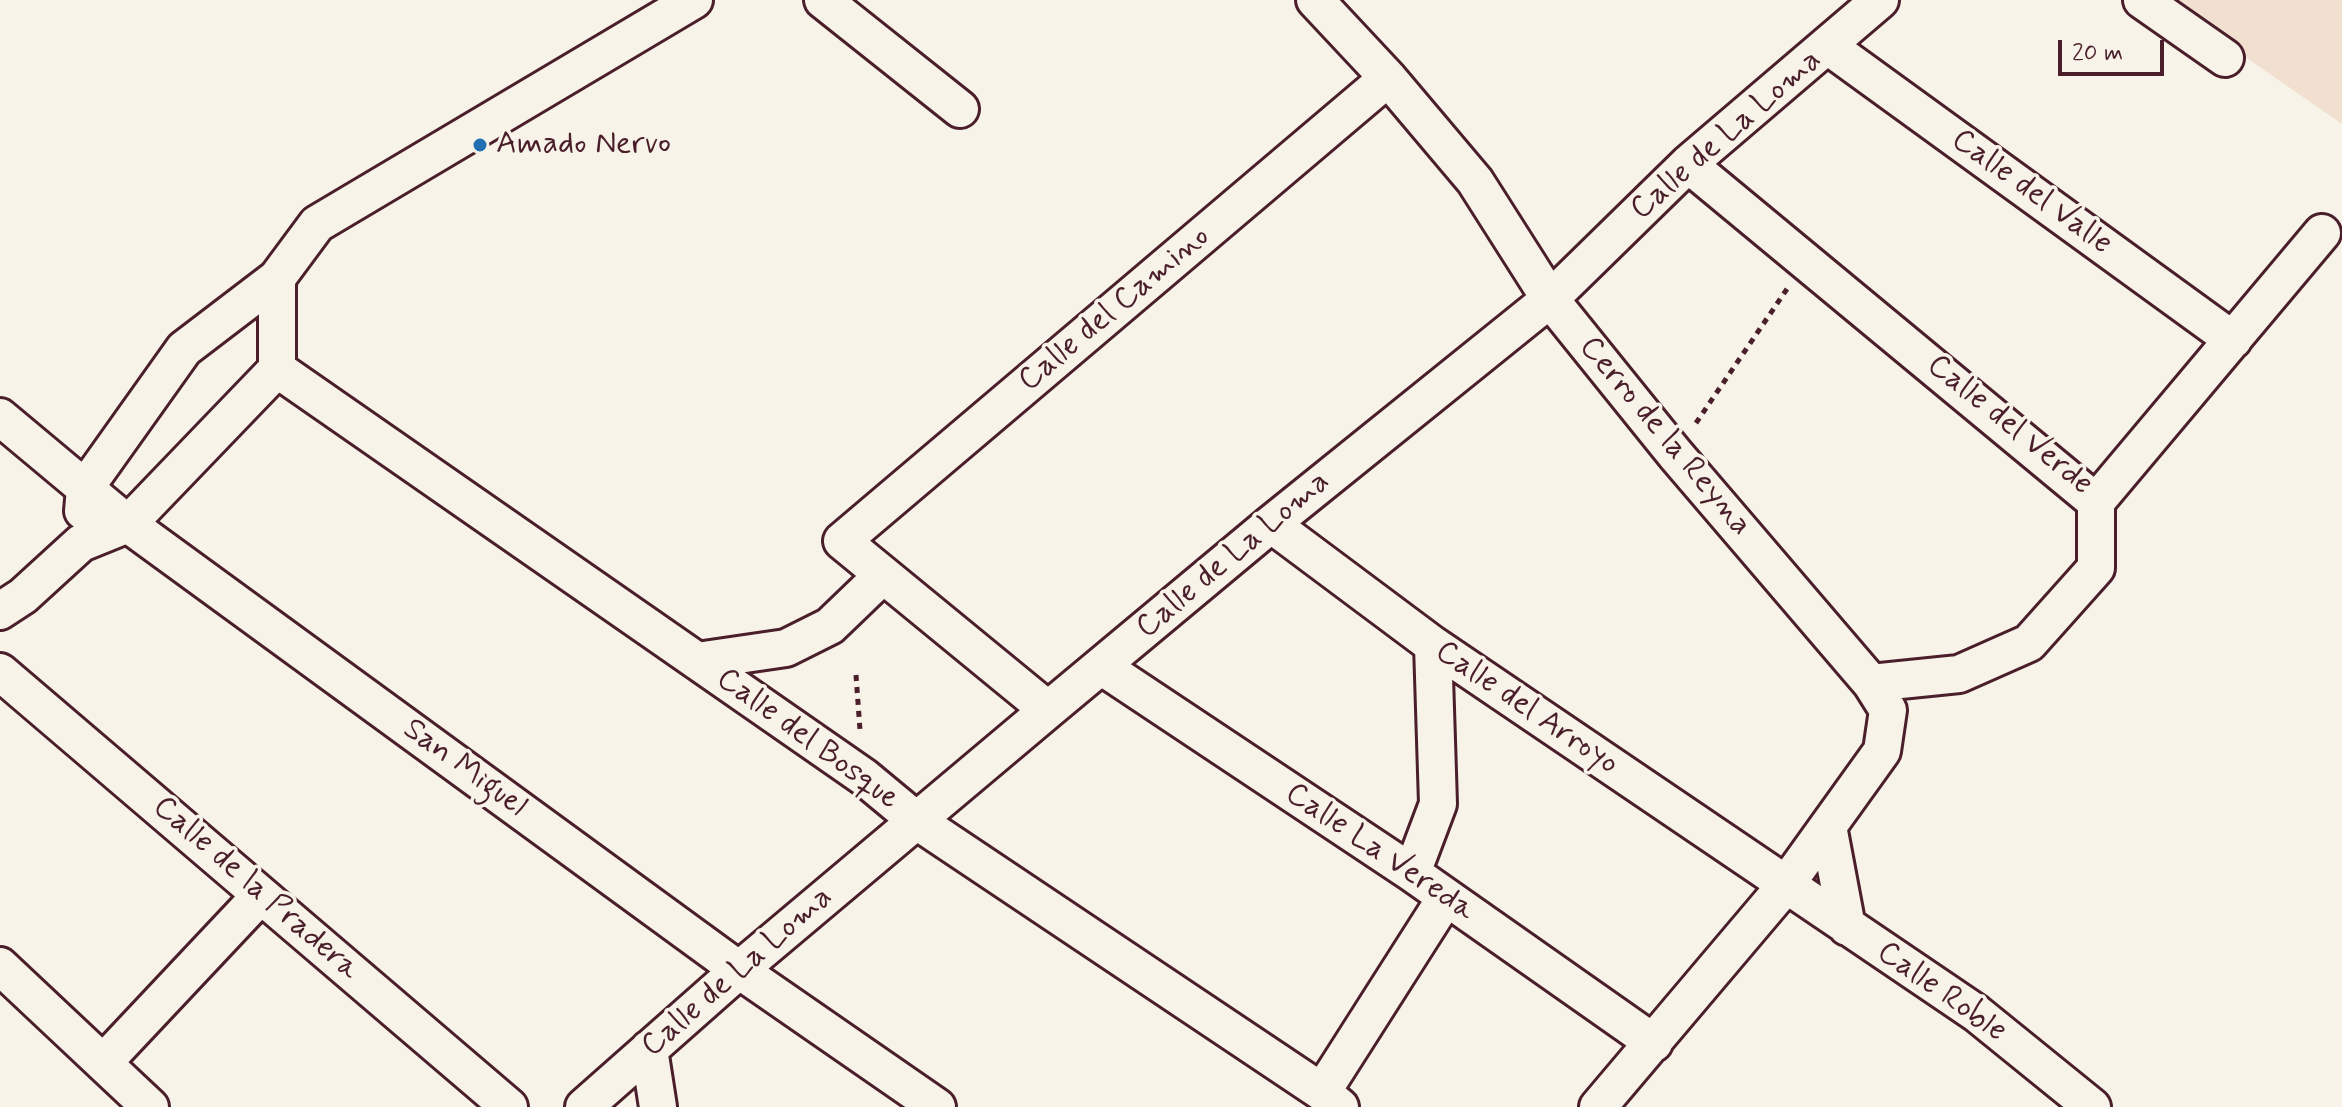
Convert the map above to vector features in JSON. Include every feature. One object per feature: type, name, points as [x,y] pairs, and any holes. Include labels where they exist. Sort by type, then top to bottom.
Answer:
[{"type":"street","points":[[81,543],[85,488],[184,349],[277,278],[317,224],[694,0]]},
{"type":"street","points":[[823,0],[960,109]]},
{"type":"street","name":"Cerro de la Reyna","points":[[1315,0],[1388,78],[1475,181],[1550,299],[1675,454],[1871,683],[1888,710],[1882,751],[1785,886]]},
{"type":"street","name":"Calle de La Loma","points":[[584,1107],[739,970],[1048,710],[1271,524],[1550,299],[1688,164],[1880,0]]},
{"type":"street","points":[[2142,0],[2225,58]]},
{"type":"street","name":"Calle del Valle","points":[[1828,46],[2233,340]]},
{"type":"street","name":"Calle del Camino","points":[[882,576],[842,541],[1388,78]]},
{"type":"street","name":"Calle del Verde","points":[[1688,164],[2096,502],[2322,233]]},
{"type":"street","points":[[0,611],[23,596],[81,543],[128,524],[277,369],[277,278]]},
{"type":"street","name":"Calle del Bosque","points":[[277,369],[864,777],[917,821],[1331,1099]]},
{"type":"street","name":"San Miguel","points":[[0,417],[128,524],[739,970],[937,1107]]},
{"type":"street","points":[[1871,683],[1959,674],[2029,643],[2096,568],[2096,502]]},
{"type":"street","name":"Calle del Arroyo","points":[[1271,524],[1433,645],[1785,886]]},
{"type":"street","points":[[697,661],[786,648],[830,626],[882,576],[1048,710]]},
{"type":"street","points":[[1412,873],[1438,804],[1433,645]]},
{"type":"street","name":"Calle La Vereda","points":[[1101,666],[1412,873],[1654,1043]]},
{"type":"street","name":"Calle de la Pradera","points":[[0,672],[509,1107]]},
{"type":"street","points":[[1828,826],[1847,927]]},
{"type":"street","points":[[1598,1107],[1785,886]]},
{"type":"street","name":"Calle Roble","points":[[1785,886],[1976,1013],[2092,1107]]},
{"type":"street","points":[[103,1063],[261,895]]},
{"type":"street","points":[[1331,1099],[1445,899]]},
{"type":"street","points":[[0,966],[150,1107]]},
{"type":"street","points":[[649,1049],[658,1107]]},
{"type":"path","points":[[1675,454],[1807,260]]},
{"type":"path","points":[[856,675],[864,777]]},
{"type":"shaded area","points":[[2163,0],[2342,0],[2342,124]]},
{"type":"place","name":"Amado Nervo","points":[[480,145]]}]
